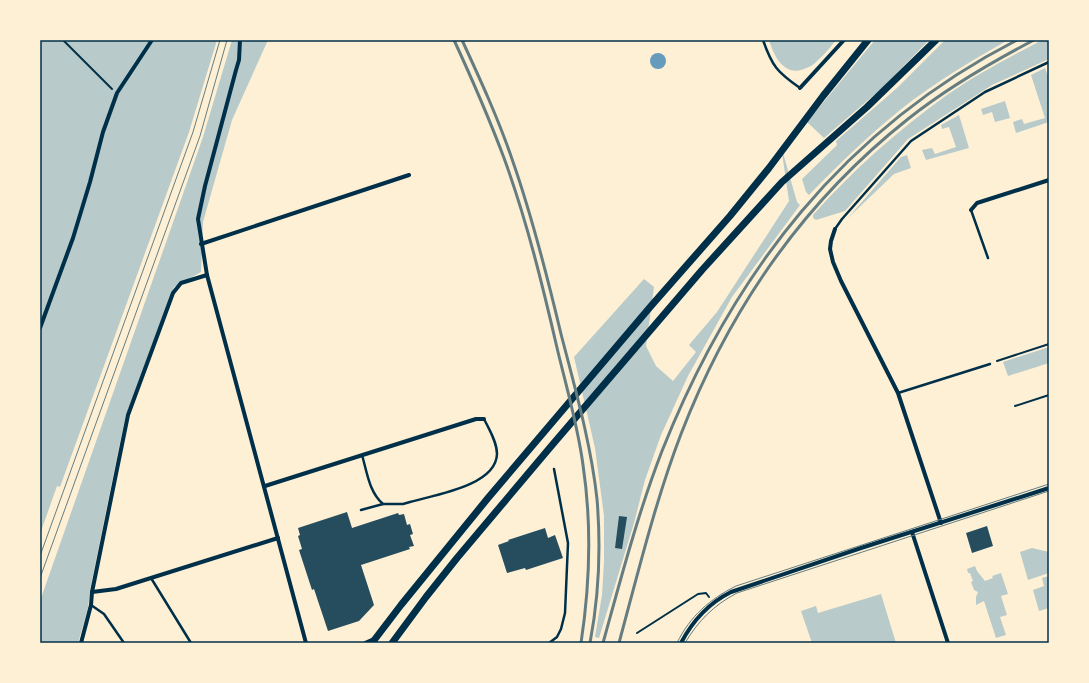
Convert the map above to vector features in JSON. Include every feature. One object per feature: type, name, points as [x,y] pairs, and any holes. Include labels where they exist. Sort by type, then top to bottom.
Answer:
[{"type":"main road","points":[[373,641],[446,549],[650,306],[730,216],[868,40]]},
{"type":"main road","points":[[392,643],[426,596],[457,558],[697,276],[782,182],[867,107],[936,40]]},
{"type":"street","points":[[40,328],[73,238],[103,132],[116,93],[152,40]]},
{"type":"street","points":[[240,40],[239,60],[205,186],[198,219],[207,275],[306,643]]},
{"type":"street","points":[[800,88],[844,40]]},
{"type":"street","points":[[201,244],[409,175]]},
{"type":"street","points":[[971,210],[977,203],[1049,180]]},
{"type":"street","points":[[835,229],[830,248],[832,262],[898,393],[941,523]]},
{"type":"street","points":[[81,643],[91,605],[92,592],[128,414],[173,293],[181,283],[207,275]]},
{"type":"street","points":[[265,486],[476,419],[484,419]]},
{"type":"street","points":[[681,643],[704,610],[727,594],[743,587],[1049,488]]},
{"type":"street","points":[[912,532],[948,643]]},
{"type":"street","points":[[92,592],[116,589],[278,538]]},
{"type":"street","points":[[365,643],[373,641]]},
{"type":"lane","points":[[763,40],[773,65],[783,76],[800,88]]},
{"type":"lane","points":[[835,229],[911,141],[985,92],[1049,62]]},
{"type":"lane","points":[[971,210],[988,258]]},
{"type":"lane","points":[[898,393],[990,364]]},
{"type":"lane","points":[[360,510],[383,504],[403,504],[425,498],[467,486],[484,476],[493,465],[497,452],[484,419]]},
{"type":"lane","points":[[362,455],[373,492],[376,498],[383,504]]},
{"type":"lane","points":[[549,643],[557,637],[565,613],[568,543],[554,469]]},
{"type":"lane","points":[[151,578],[191,643]]},
{"type":"lane","points":[[91,605],[104,614],[124,643]]},
{"type":"path","points":[[63,40],[116,93]]},
{"type":"path","points":[[990,364],[1049,344]]},
{"type":"path","points":[[1015,406],[1049,395]]},
{"type":"path","points":[[637,633],[698,594],[706,593],[713,603]]},
{"type":"shaded area","points":[[40,40],[217,40],[189,132],[60,487],[57,486],[40,534]]},
{"type":"shaded area","points":[[232,40],[268,40],[232,120],[203,222],[201,272],[174,287],[125,418],[90,590],[88,608],[78,643],[40,643],[40,601],[203,137]]},
{"type":"shaded area","points":[[769,40],[836,40],[814,64],[797,71],[785,68],[781,64]]},
{"type":"shaded area","points":[[875,40],[929,40],[882,88],[824,138],[807,122]]},
{"type":"shaded area","points":[[945,40],[1008,40],[953,73],[900,110],[853,151],[809,195],[806,192],[802,179],[837,145],[836,141],[897,88]]},
{"type":"shaded area","points":[[1042,40],[1049,40],[1049,59],[992,85],[908,139],[845,211],[816,220],[813,218],[813,215],[828,198],[860,166],[893,137],[947,95],[994,66]]},
{"type":"shaded area","points":[[1045,68],[1049,79],[1049,122],[1016,133],[1013,122],[1022,119],[1024,124],[1045,118],[1031,75]]},
{"type":"shaded area","points":[[1005,101],[1010,118],[995,122],[992,112],[983,115],[981,109]]},
{"type":"shaded area","points":[[959,115],[969,148],[926,160],[922,150],[932,148],[935,154],[956,147],[949,127],[942,129],[941,125]]},
{"type":"shaded area","points":[[781,146],[797,202],[800,205],[732,297],[688,376],[661,435],[645,480],[634,523],[599,638],[595,637],[602,595],[604,516],[595,448],[574,357],[644,279],[654,287],[646,346],[656,366],[673,381],[696,352],[689,345],[717,312],[789,201]]},
{"type":"shaded area","points":[[907,155],[911,168],[894,174],[848,218],[901,157]]},
{"type":"shaded area","points":[[1049,347],[1049,363],[1008,376],[1003,362]]},
{"type":"shaded area","points":[[1032,548],[1049,552],[1049,573],[1028,580],[1020,552]]},
{"type":"shaded area","points":[[975,566],[985,581],[993,578],[992,576],[1001,573],[1008,594],[1001,596],[1007,615],[1000,617],[1006,635],[996,638],[984,601],[976,605],[976,597],[978,592],[974,590],[971,582],[973,581],[967,569]]},
{"type":"shaded area","points":[[1049,576],[1049,608],[1039,611],[1033,590],[1044,586],[1042,578]]},
{"type":"shaded area","points":[[881,594],[896,643],[812,643],[801,611],[816,606],[818,613]]},
{"type":"water","points":[[658,53],[664,55],[666,61],[664,67],[658,69],[652,67],[650,61],[652,55]]},
{"type":"building","points":[[347,512],[352,528],[398,513],[399,515],[404,514],[407,525],[410,524],[413,534],[410,535],[414,546],[409,547],[410,549],[361,565],[374,605],[359,621],[328,631],[314,589],[312,590],[299,550],[302,549],[298,536],[300,535],[298,528]]},
{"type":"building","points":[[619,516],[627,517],[622,549],[615,548]]},
{"type":"building","points":[[987,526],[993,546],[972,553],[966,533]]},
{"type":"building","points":[[545,528],[548,538],[555,535],[563,558],[526,570],[525,568],[507,573],[498,545],[509,541],[508,540]]},
{"type":"tram line","points":[[40,556],[193,132],[220,40]]},
{"type":"tram line","points":[[40,578],[200,136],[227,40]]},
{"type":"tram line","points":[[677,643],[682,633],[702,609],[736,586],[1049,484]]},
{"type":"tram line","points":[[685,643],[707,614],[737,593],[1049,491]]},
{"type":"railway","points":[[454,40],[474,84],[504,158],[520,206],[540,279],[575,422],[586,487],[589,532],[588,577],[581,643]]},
{"type":"railway","points":[[462,40],[501,129],[533,224],[587,437],[597,499],[599,535],[597,589],[590,643]]},
{"type":"railway","points":[[603,643],[623,570],[653,474],[662,451],[691,386],[723,324],[760,266],[801,212],[847,162],[899,117],[955,76],[1017,40]]},
{"type":"railway","points":[[619,643],[655,512],[681,434],[700,388],[722,344],[746,302],[773,261],[803,222],[835,186],[870,151],[908,119],[969,76],[1034,40]]}]
